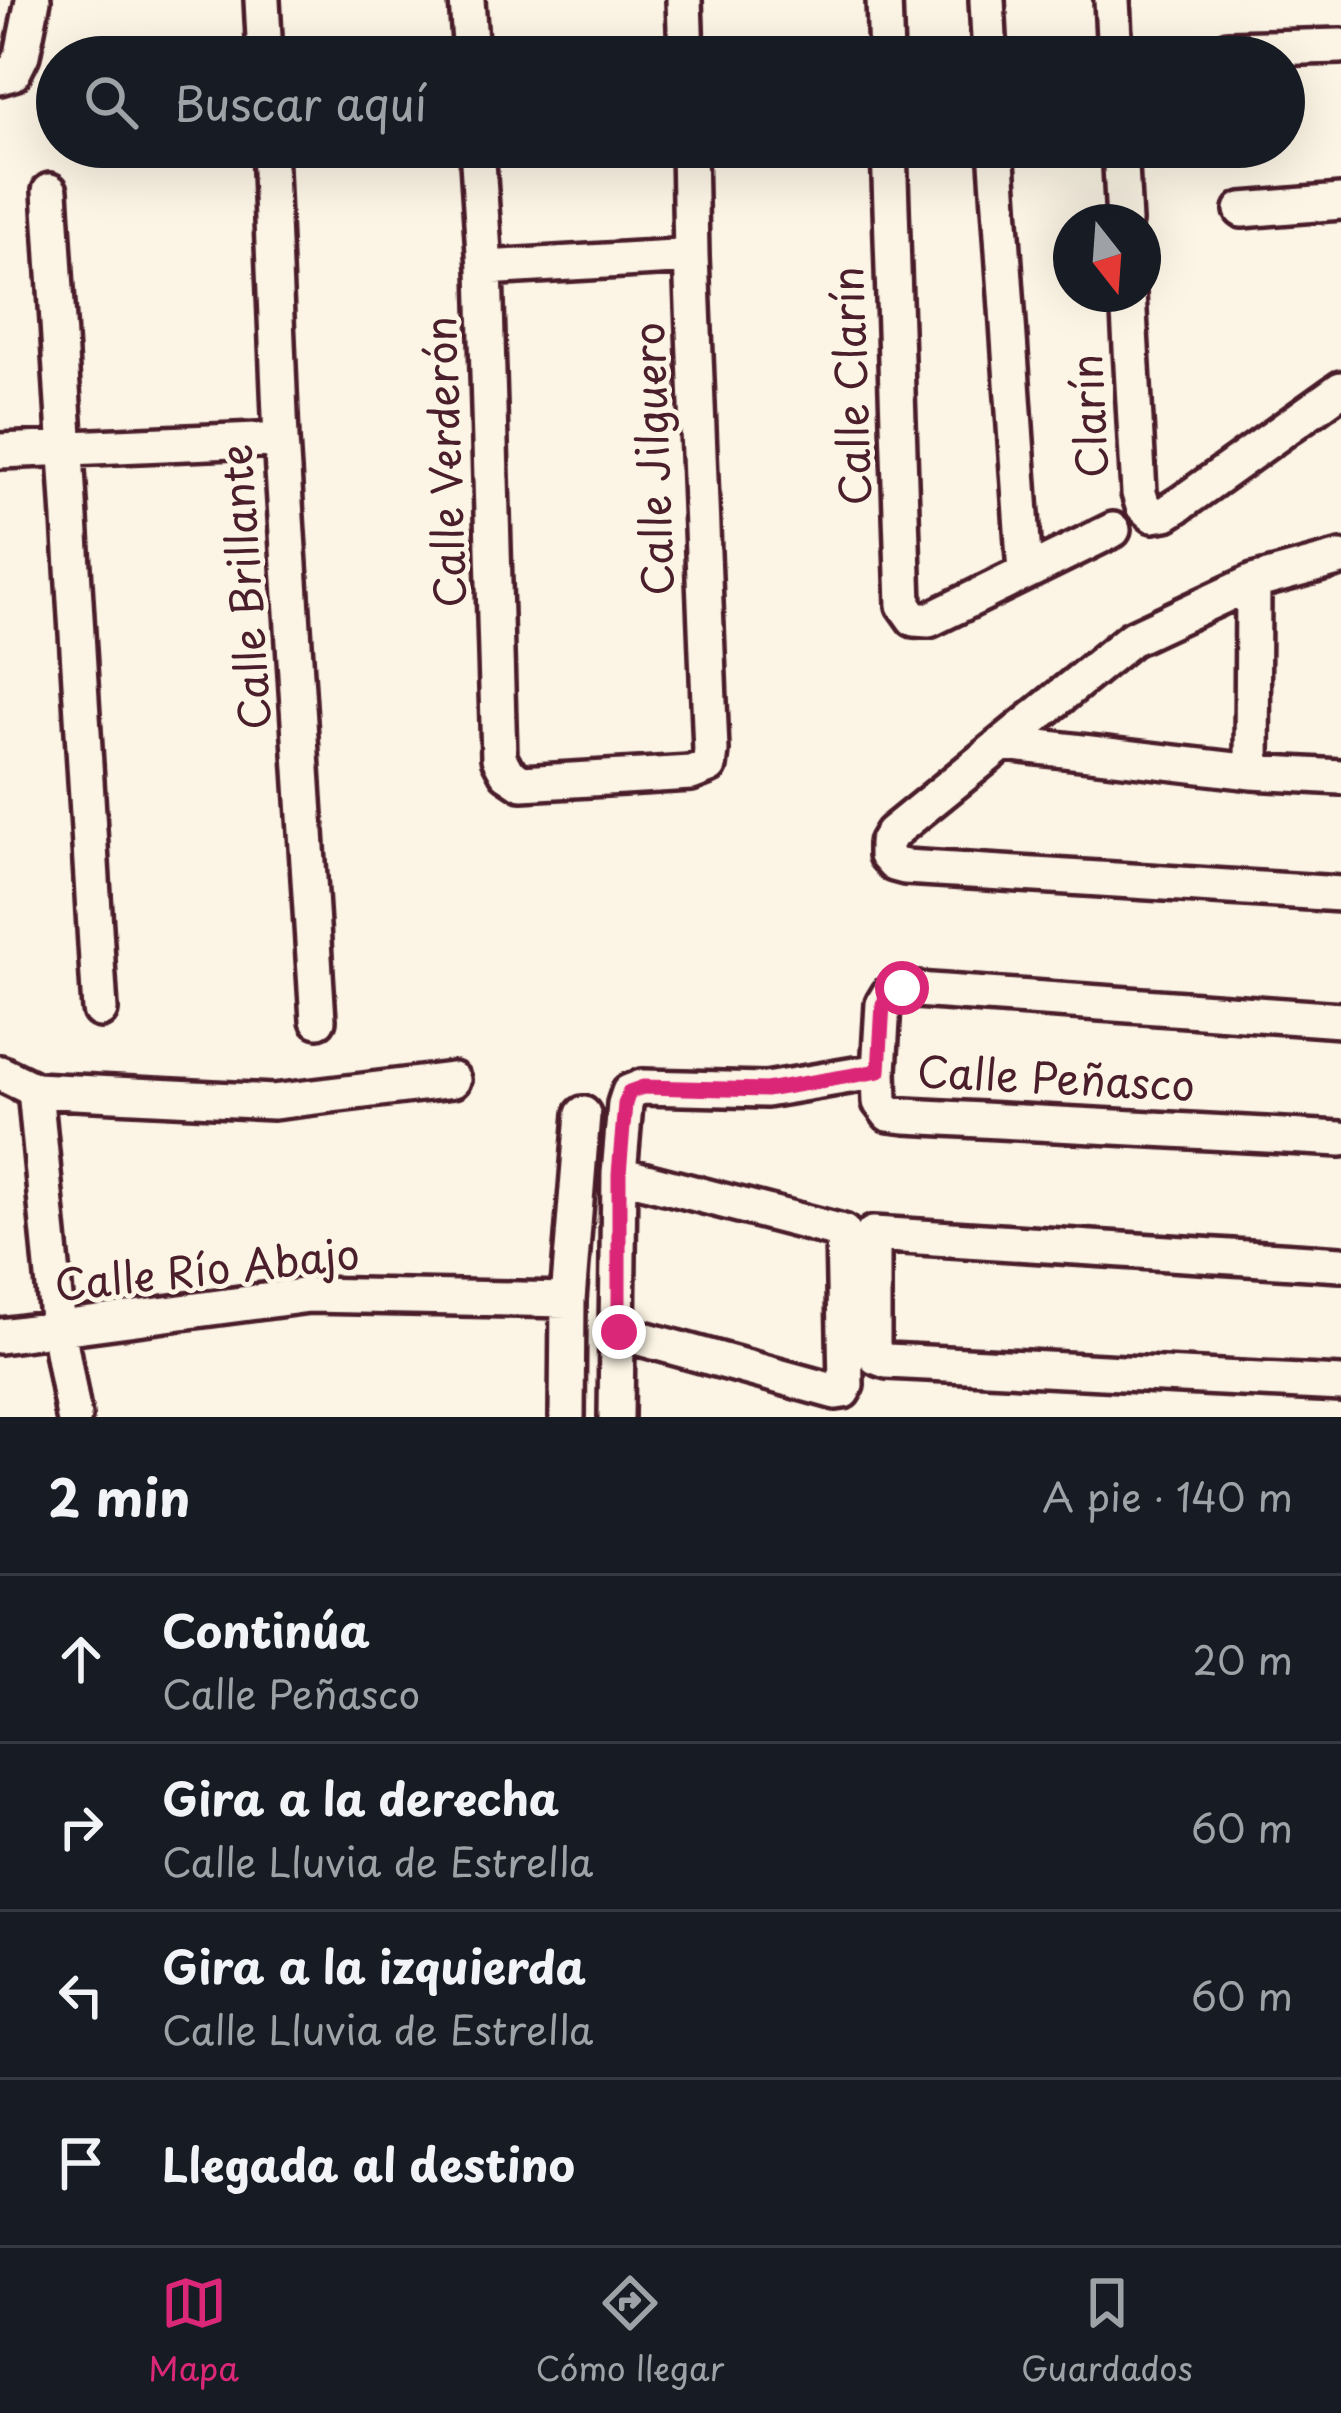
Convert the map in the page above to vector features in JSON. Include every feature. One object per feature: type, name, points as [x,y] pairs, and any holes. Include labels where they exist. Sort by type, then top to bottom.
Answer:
[{"type":"street","points":[[0,77],[13,73],[22,55],[33,0]]},
{"type":"street","points":[[262,0],[264,36]]},
{"type":"street","points":[[467,0],[470,36]]},
{"type":"street","points":[[684,0],[685,36]]},
{"type":"street","points":[[884,0],[885,36]]},
{"type":"street","points":[[986,0],[989,36]]},
{"type":"street","points":[[1112,0],[1114,36]]},
{"type":"street","points":[[1305,47],[1341,46]]},
{"type":"street","name":"Calle Brillante","points":[[270,168],[281,439],[318,1020]]},
{"type":"street","name":"Calle Verderón","points":[[478,168],[499,758],[507,773]]},
{"type":"street","name":"Calle Jilguero","points":[[507,773],[522,783],[691,773],[709,766],[689,168]]},
{"type":"street","name":"Calle Clarín","points":[[890,168],[904,605],[914,620]]},
{"type":"street","points":[[997,168],[1025,573]]},
{"type":"street","points":[[1121,168],[1123,204]]},
{"type":"street","points":[[50,191],[100,1010]]},
{"type":"street","points":[[1242,210],[1341,202]]},
{"type":"street","points":[[485,268],[691,256]]},
{"type":"street","name":"Clarín","points":[[1129,312],[1139,494],[1153,515],[1180,504],[1341,389]]},
{"type":"street","points":[[0,452],[281,439]]},
{"type":"street","name":"Clarín","points":[[914,620],[929,620],[1113,530]]},
{"type":"street","points":[[1341,558],[1252,582],[1131,639],[892,832],[886,844],[886,855],[905,867],[1341,894]]},
{"type":"street","points":[[1252,582],[1252,772]]},
{"type":"street","points":[[1005,743],[1252,772],[1341,777]]},
{"type":"street","name":"Calle Peñasco","points":[[1341,1020],[902,988],[889,994],[883,1004],[879,1071],[880,1102],[889,1114],[906,1117],[1341,1139]]},
{"type":"street","points":[[616,1417],[619,1174],[629,1092],[643,1087],[766,1090],[879,1071]]},
{"type":"street","points":[[0,1073],[34,1090],[273,1102],[453,1080]]},
{"type":"street","points":[[34,1090],[58,1330],[74,1417]]},
{"type":"street","points":[[567,1417],[568,1300],[583,1114]]},
{"type":"street","points":[[619,1174],[858,1233],[1341,1264]]},
{"type":"street","points":[[619,1332],[836,1392],[843,1390],[858,1233]]},
{"type":"street","points":[[858,1233],[876,1357],[1341,1384]]},
{"type":"street","name":"Calle Río Abajo","points":[[0,1336],[309,1295],[568,1300]]},
{"type":"route","points":[[619,1332],[619,1174],[629,1092],[643,1087],[766,1090],[879,1071],[883,1004],[889,994],[902,988]]}]
